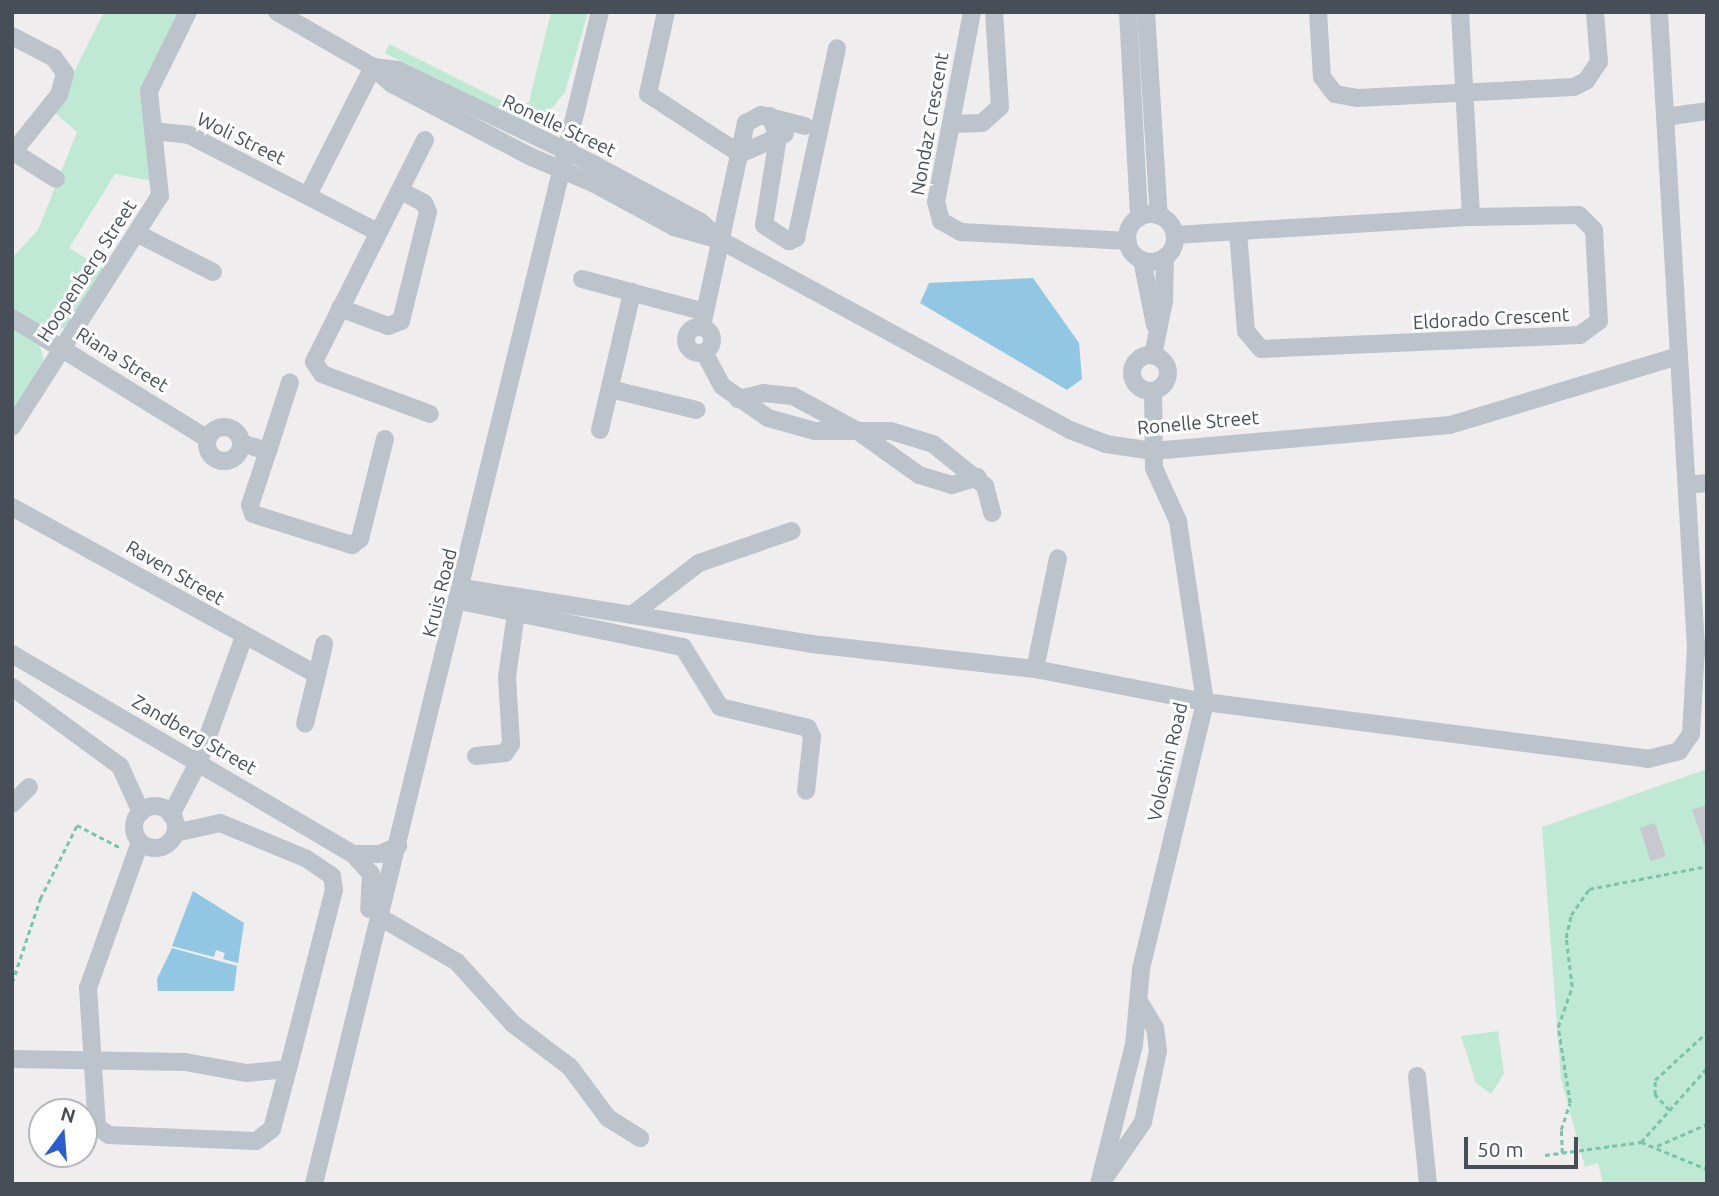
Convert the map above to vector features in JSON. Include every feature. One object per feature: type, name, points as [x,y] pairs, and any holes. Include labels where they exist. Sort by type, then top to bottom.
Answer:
[{"type":"street","name":"Hoopenberg Street","points":[[12,427],[138,234],[162,189],[153,131],[151,83],[188,12]]},
{"type":"street","name":"Ronelle Street","points":[[277,12],[373,67],[392,84],[561,160],[674,227],[720,240],[1070,430],[1106,444],[1153,451],[1478,420],[1679,356]]},
{"type":"street","name":"Kruis Road","points":[[314,1184],[378,916],[462,594],[561,160],[600,12]]},
{"type":"street","points":[[666,12],[648,94],[740,155]]},
{"type":"street","name":"Nondaz Crescent","points":[[972,12],[936,202],[941,221],[951,229],[1128,241]]},
{"type":"street","points":[[951,124],[982,123],[1000,107],[994,12]]},
{"type":"street","points":[[1128,12],[1139,218],[1128,241],[1142,260],[1155,325],[1153,355]]},
{"type":"street","points":[[1146,12],[1159,216],[1175,235],[1165,257],[1164,301],[1155,325]]},
{"type":"street","points":[[1318,12],[1322,77],[1335,94],[1357,99],[1574,87],[1586,81],[1599,62],[1595,12]]},
{"type":"street","points":[[1460,12],[1471,217]]},
{"type":"street","points":[[462,594],[634,614],[812,644],[1035,669],[1205,702],[1648,759],[1679,751],[1691,734],[1701,648],[1687,485],[1659,12]]},
{"type":"street","points":[[12,36],[54,58],[65,73],[59,95],[13,151],[55,179]]},
{"type":"street","points":[[771,116],[778,137],[764,225],[789,241],[796,238],[813,128],[837,48]]},
{"type":"street","points":[[308,195],[373,67]]},
{"type":"street","points":[[1665,117],[1707,111]]},
{"type":"street","points":[[813,128],[771,116],[755,116],[746,123],[704,319],[713,339],[704,352],[722,386],[737,399],[792,426],[891,431],[923,440],[978,477],[989,495],[992,513]]},
{"type":"street","points":[[740,155],[778,137],[813,128]]},
{"type":"street","name":"Woli Street","points":[[153,131],[189,135],[378,232]]},
{"type":"street","points":[[425,140],[314,358],[316,369],[430,414]]},
{"type":"street","points":[[340,308],[388,326],[401,321],[428,212],[424,203],[400,190]]},
{"type":"street","name":"Eldorado Crescent","points":[[1175,235],[1238,231],[1471,217],[1566,214],[1588,221],[1597,249],[1600,313],[1593,330],[1261,349],[1246,331],[1238,231]]},
{"type":"street","points":[[1139,218],[1159,216]]},
{"type":"street","points":[[138,234],[213,272]]},
{"type":"street","points":[[1142,260],[1165,257]]},
{"type":"street","points":[[582,279],[632,292],[704,319]]},
{"type":"street","points":[[600,430],[632,292]]},
{"type":"street","name":"Riana Street","points":[[12,318],[208,439]]},
{"type":"street","points":[[1153,355],[1165,362],[1169,374],[1153,391],[1137,386],[1132,370],[1138,360],[1153,355]]},
{"type":"street","points":[[290,382],[250,505],[253,514],[352,545],[360,539],[385,439]]},
{"type":"street","points":[[610,389],[697,410]]},
{"type":"street","name":"Voloshin Road","points":[[1100,1184],[1135,1045],[1141,969],[1205,702],[1178,521],[1158,481],[1153,451],[1153,391]]},
{"type":"street","points":[[737,399],[763,393],[793,396],[856,430],[919,475],[952,485],[978,477]]},
{"type":"street","points":[[241,443],[238,454],[222,460],[212,455],[208,439],[227,427],[241,443],[268,451]]},
{"type":"street","points":[[1687,485],[1707,482]]},
{"type":"street","name":"Raven Street","points":[[12,507],[244,637],[317,674]]},
{"type":"street","points":[[634,614],[699,563],[792,531]]},
{"type":"street","points":[[1035,669],[1058,558]]},
{"type":"street","points":[[462,594],[516,613],[682,647],[720,707],[808,728],[806,791]]},
{"type":"street","points":[[476,756],[505,754],[510,748],[509,653],[516,613]]},
{"type":"street","points":[[136,848],[163,846],[169,818],[244,637]]},
{"type":"street","points":[[305,724],[324,645]]},
{"type":"street","name":"Zandberg Street","points":[[12,654],[353,854],[369,870],[374,888],[355,979],[347,1047]]},
{"type":"street","points":[[12,687],[101,749],[129,777],[141,812],[134,828],[136,848],[88,988],[97,1127],[109,1135],[256,1142],[272,1129],[334,890],[332,876],[306,858],[220,823],[141,812]]},
{"type":"street","points":[[12,804],[29,787]]},
{"type":"street","points":[[353,854],[380,854],[398,846]]},
{"type":"street","points":[[378,916],[457,962],[513,1024],[570,1067],[608,1118],[640,1138]]},
{"type":"street","points":[[1100,1184],[1143,1122],[1158,1051],[1155,1028],[1139,1001]]},
{"type":"street","points":[[12,1059],[185,1062],[247,1073],[288,1069]]},
{"type":"street","points":[[1417,1076],[1428,1184]]},
{"type":"path","points":[[12,983],[40,899],[77,825],[136,848]]},
{"type":"path","points":[[1562,1153],[1562,1130],[1570,1103],[1558,1027],[1572,987],[1566,938],[1571,915],[1589,889],[1707,866]]},
{"type":"path","points":[[1669,1110],[1655,1095],[1655,1080],[1707,1032]]},
{"type":"path","points":[[1641,1142],[1707,1068]]},
{"type":"path","points":[[1657,1146],[1707,1124]]},
{"type":"path","points":[[1545,1155],[1641,1142],[1657,1146],[1707,1169]]},
{"type":"green space","points":[[104,12],[181,12],[140,94],[152,181],[115,174],[69,248],[106,270],[69,326],[52,332],[12,311],[12,258],[38,230],[77,132],[54,112]]},
{"type":"green space","points":[[551,12],[588,12],[565,92],[542,121],[522,124],[385,53],[389,44],[516,108],[529,102]]},
{"type":"green space","points":[[12,327],[39,344],[44,360],[12,414]]},
{"type":"green space","points":[[1707,769],[1707,1184],[1603,1184],[1598,1163],[1585,1167],[1561,1079],[1542,827]]},
{"type":"green space","points":[[1498,1031],[1504,1074],[1491,1094],[1476,1083],[1461,1036]]},
{"type":"water","points":[[1033,278],[1079,343],[1082,379],[1067,390],[920,303],[929,283]]},
{"type":"water","points":[[193,891],[244,923],[238,963],[223,959],[225,953],[216,950],[214,957],[172,946]]},
{"type":"water","points":[[172,948],[237,966],[234,991],[158,991],[157,979]]},
{"type":"building","points":[[1707,805],[1707,847],[1705,847],[1692,810]]},
{"type":"building","points":[[1655,823],[1666,856],[1651,861],[1640,828]]}]
